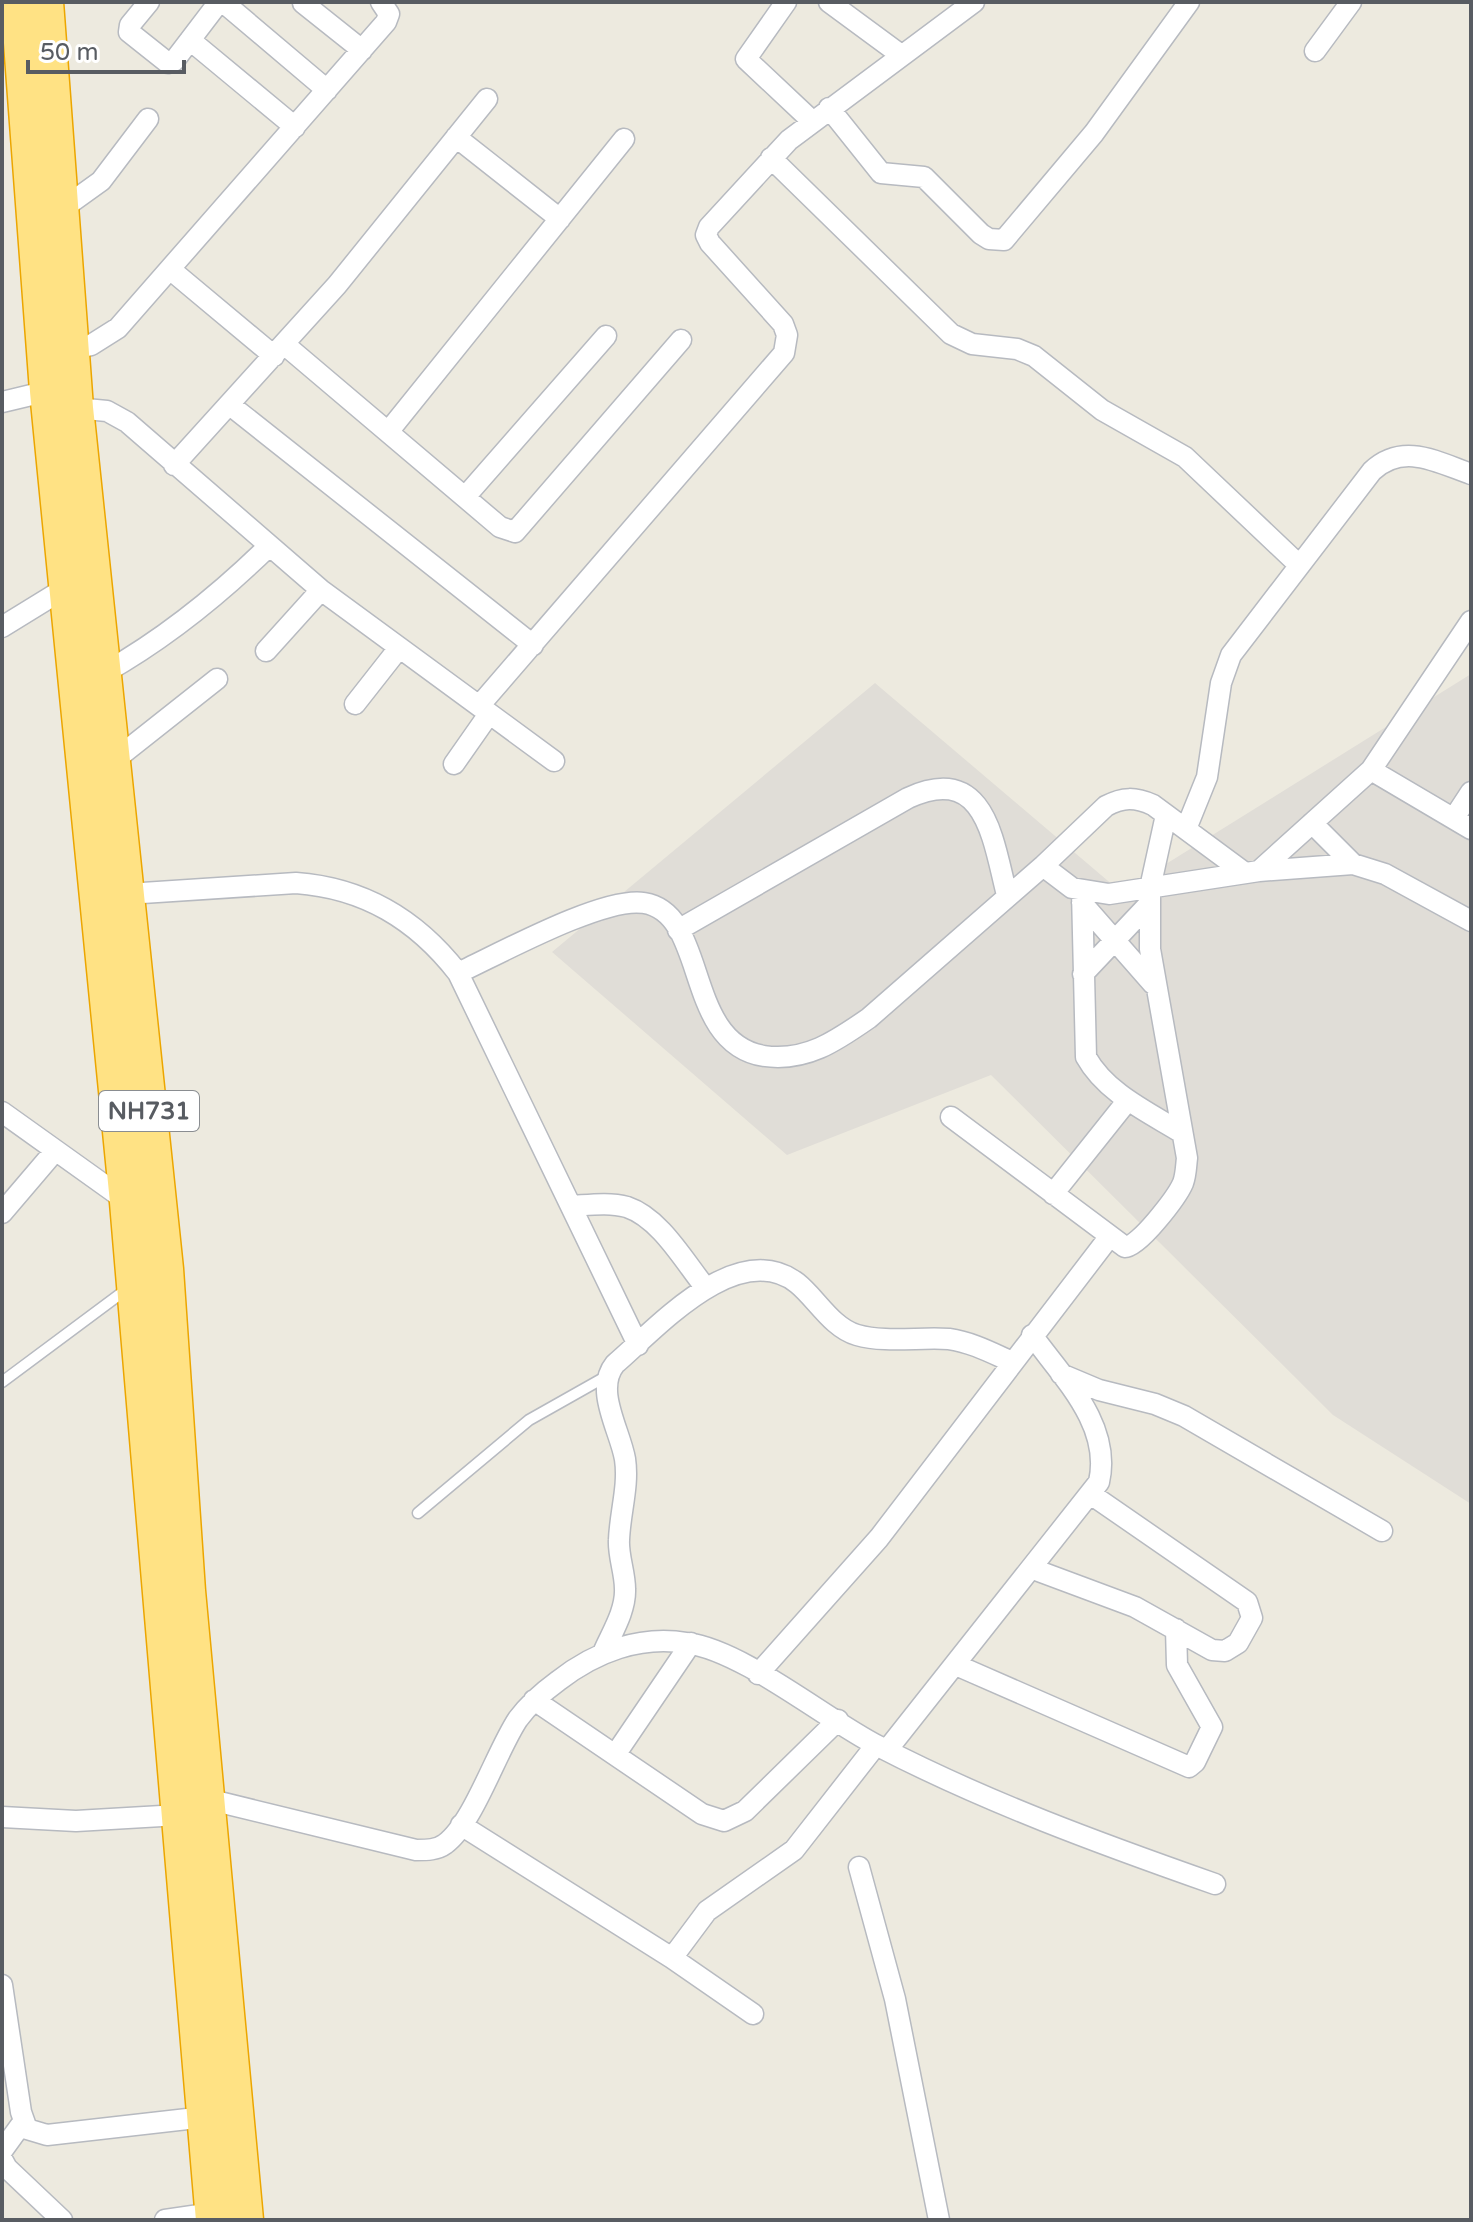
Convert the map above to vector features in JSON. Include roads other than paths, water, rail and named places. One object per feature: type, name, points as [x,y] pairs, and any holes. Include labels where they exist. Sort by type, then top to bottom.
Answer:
[{"type":"highway","name":"NH731","points":[[19,2],[13,91],[60,376],[104,673],[165,1269],[187,1591],[205,2117],[224,2218]]},
{"type":"highway","name":"NH731","points":[[45,2],[62,209],[60,376],[67,587],[135,1283],[193,1807],[224,2218]]},
{"type":"street","points":[[149,2],[130,25],[132,38],[168,63],[174,61],[221,2],[327,90]]},
{"type":"street","points":[[2,402],[60,376],[108,336],[171,270],[389,18],[388,9],[381,2]]},
{"type":"street","points":[[786,2],[746,59],[821,115],[881,173],[924,177],[981,234],[989,239],[1004,240],[1094,133],[1189,2]]},
{"type":"street","points":[[829,2],[901,55]]},
{"type":"street","points":[[454,764],[484,710],[533,645],[784,353],[787,335],[783,324],[706,235],[712,223],[771,158],[821,115],[974,2]]},
{"type":"street","points":[[1315,51],[1351,2]]},
{"type":"street","points":[[303,3],[362,50]]},
{"type":"street","points":[[190,40],[295,127]]},
{"type":"street","points":[[174,465],[337,285],[487,99]]},
{"type":"street","points":[[62,209],[101,181],[148,119]]},
{"type":"street","points":[[456,137],[560,219]]},
{"type":"street","points":[[388,432],[624,139]]},
{"type":"street","points":[[771,158],[951,334],[972,344],[1017,349],[1034,356],[1102,410],[1185,457],[1299,565]]},
{"type":"street","points":[[171,270],[388,432],[500,527],[510,532],[518,531],[681,340]]},
{"type":"street","points":[[465,497],[606,336]]},
{"type":"street","points":[[60,376],[96,409],[115,415],[321,590],[554,761]]},
{"type":"street","points":[[230,405],[533,645]]},
{"type":"street","points":[[1186,829],[1207,777],[1225,667],[1240,640],[1372,471],[1393,456],[1422,457],[1471,474]]},
{"type":"street","points":[[104,673],[183,623],[269,546]]},
{"type":"street","points":[[2,627],[67,587]]},
{"type":"street","points":[[266,651],[321,590]]},
{"type":"street","points":[[1252,872],[1371,770],[1471,621]]},
{"type":"street","points":[[355,704],[399,648]]},
{"type":"street","points":[[112,762],[217,679]]},
{"type":"street","points":[[1371,770],[1462,824],[1471,792]]},
{"type":"street","points":[[678,930],[908,798],[936,788],[960,791],[977,803],[993,840],[1007,895]]},
{"type":"street","points":[[458,973],[611,904],[652,904],[669,916],[678,930],[710,1013],[722,1033],[740,1048],[758,1055],[799,1057],[841,1038],[869,1018],[1043,866],[1106,806],[1117,800],[1141,799],[1252,872]]},
{"type":"street","points":[[951,1117],[1125,1247],[1134,1246],[1177,1193],[1183,1182],[1187,1158],[1150,949],[1150,895],[1166,815]]},
{"type":"street","points":[[1312,823],[1353,864]]},
{"type":"street","points":[[1082,897],[1150,895],[1252,872],[1353,864],[1385,874],[1471,921]]},
{"type":"street","points":[[1043,866],[1082,897],[1155,987]]},
{"type":"street","points":[[127,894],[296,883],[323,885],[383,905],[438,947],[458,973],[638,1345]]},
{"type":"street","points":[[1083,974],[1116,939],[1150,895]]},
{"type":"street","points":[[1082,897],[1086,1057],[1100,1078],[1128,1100],[1182,1133]]},
{"type":"street","points":[[1053,1194],[1128,1100]]},
{"type":"street","points":[[2,1112],[128,1202]]},
{"type":"street","points":[[2,1213],[54,1152]]},
{"type":"street","points":[[571,1206],[613,1205],[636,1211],[657,1229],[705,1287]]},
{"type":"street","points":[[758,1674],[879,1538],[1110,1236]]},
{"type":"street","points":[[603,1653],[622,1609],[625,1589],[619,1543],[627,1478],[622,1445],[606,1389],[607,1376],[705,1287],[744,1274],[780,1275],[796,1282],[840,1326],[856,1335],[950,1339],[980,1347],[1012,1362]]},
{"type":"street","points":[[672,1958],[707,1911],[794,1850],[956,1665],[1092,1495],[1102,1471],[1098,1435],[1089,1414],[1032,1335]]},
{"type":"street","points":[[1060,1374],[1099,1390],[1155,1404],[1184,1416],[1382,1531]]},
{"type":"street","points":[[1033,1569],[1135,1607],[1212,1650],[1225,1651],[1247,1630],[1252,1618],[1251,1607],[1092,1495]]},
{"type":"street","points":[[956,1665],[1189,1767],[1195,1762],[1212,1727],[1177,1665],[1176,1629]]},
{"type":"street","points":[[2,1817],[76,1821],[193,1807],[416,1850],[443,1846],[461,1825],[507,1737],[534,1700],[560,1679],[603,1653],[637,1642],[691,1643],[721,1654],[758,1674],[882,1748],[1102,1845],[1215,1884]]},
{"type":"street","points":[[615,1755],[691,1643]]},
{"type":"street","points":[[534,1700],[702,1814],[724,1821],[745,1811],[838,1720]]},
{"type":"street","points":[[461,1825],[672,1958],[753,2014]]},
{"type":"street","points":[[859,1867],[901,2026],[939,2220]]},
{"type":"street","points":[[2,1985],[6,2040],[23,2122],[35,2134],[205,2117]]},
{"type":"street","points":[[2,2151],[23,2122]]},
{"type":"street","points":[[2,2159],[7,2168],[62,2220]]},
{"type":"street","points":[[165,2220],[224,2218]]},
{"type":"lane","points":[[2,1382],[135,1283]]},
{"type":"lane","points":[[418,1513],[516,1429],[607,1376]]}]
